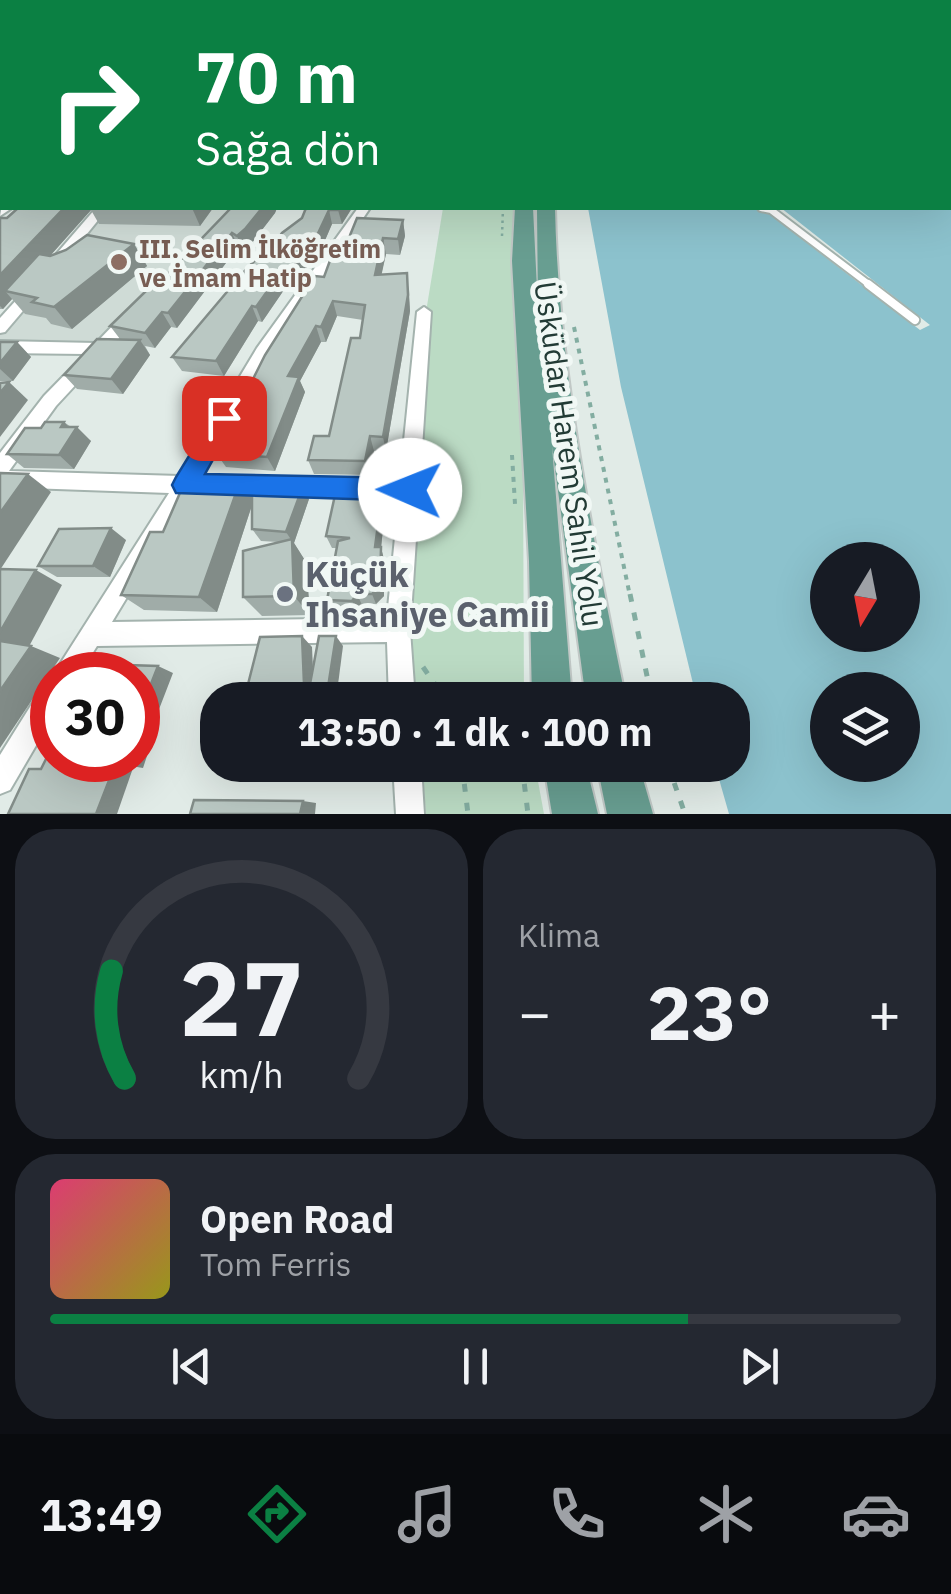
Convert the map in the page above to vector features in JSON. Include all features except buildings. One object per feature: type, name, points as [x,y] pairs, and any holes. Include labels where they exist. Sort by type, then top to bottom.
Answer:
[{"type":"main road","name":"Üsküdar Harem Sahil Yolu","points":[[524,210],[522,261],[546,561],[551,682]]},
{"type":"main road","name":"Üsküdar Harem Sahil Yolu","points":[[546,210],[544,258],[550,314],[590,618],[602,682]]},
{"type":"main road","points":[[568,782],[574,814]]},
{"type":"main road","points":[[622,782],[630,814]]},
{"type":"street","points":[[0,328],[100,210]]},
{"type":"street","points":[[79,652],[185,485],[263,352],[363,210]]},
{"type":"street","points":[[0,468],[50,401],[138,309]]},
{"type":"street","points":[[401,682],[398,630],[424,312]]},
{"type":"street","points":[[0,346],[99,349]]},
{"type":"street","points":[[0,479],[410,490]]},
{"type":"street","points":[[90,634],[398,630]]},
{"type":"street","points":[[0,780],[30,731]]},
{"type":"street","points":[[407,782],[410,814]]},
{"type":"lane","points":[[771,210],[915,320]]},
{"type":"path","points":[[574,326],[648,682]]},
{"type":"path","points":[[464,782],[468,814]]},
{"type":"path","points":[[524,782],[528,814]]},
{"type":"path","points":[[674,782],[685,814]]},
{"type":"shaded area","name":"III. Selim İlköğretim ve İmam Hatip","points":[[100,210],[229,210],[99,349],[0,347],[0,328]]},
{"type":"green space","points":[[443,210],[516,210],[524,682],[414,682],[409,621],[427,306]]},
{"type":"green space","points":[[423,782],[538,782],[544,814],[426,814]]},
{"type":"water","points":[[588,210],[767,212],[920,330],[930,325],[784,210],[951,210],[951,814],[729,814],[720,782],[750,782],[750,682],[693,682],[621,387]]},
{"type":"place","name":"III. Selim İlköğretim ve İmam Hatip","points":[[119,262]]},
{"type":"place","name":"Küçük Ihsaniye Camii","points":[[285,594]]},
{"type":"route","points":[[224,418],[185,485],[410,490]]}]
